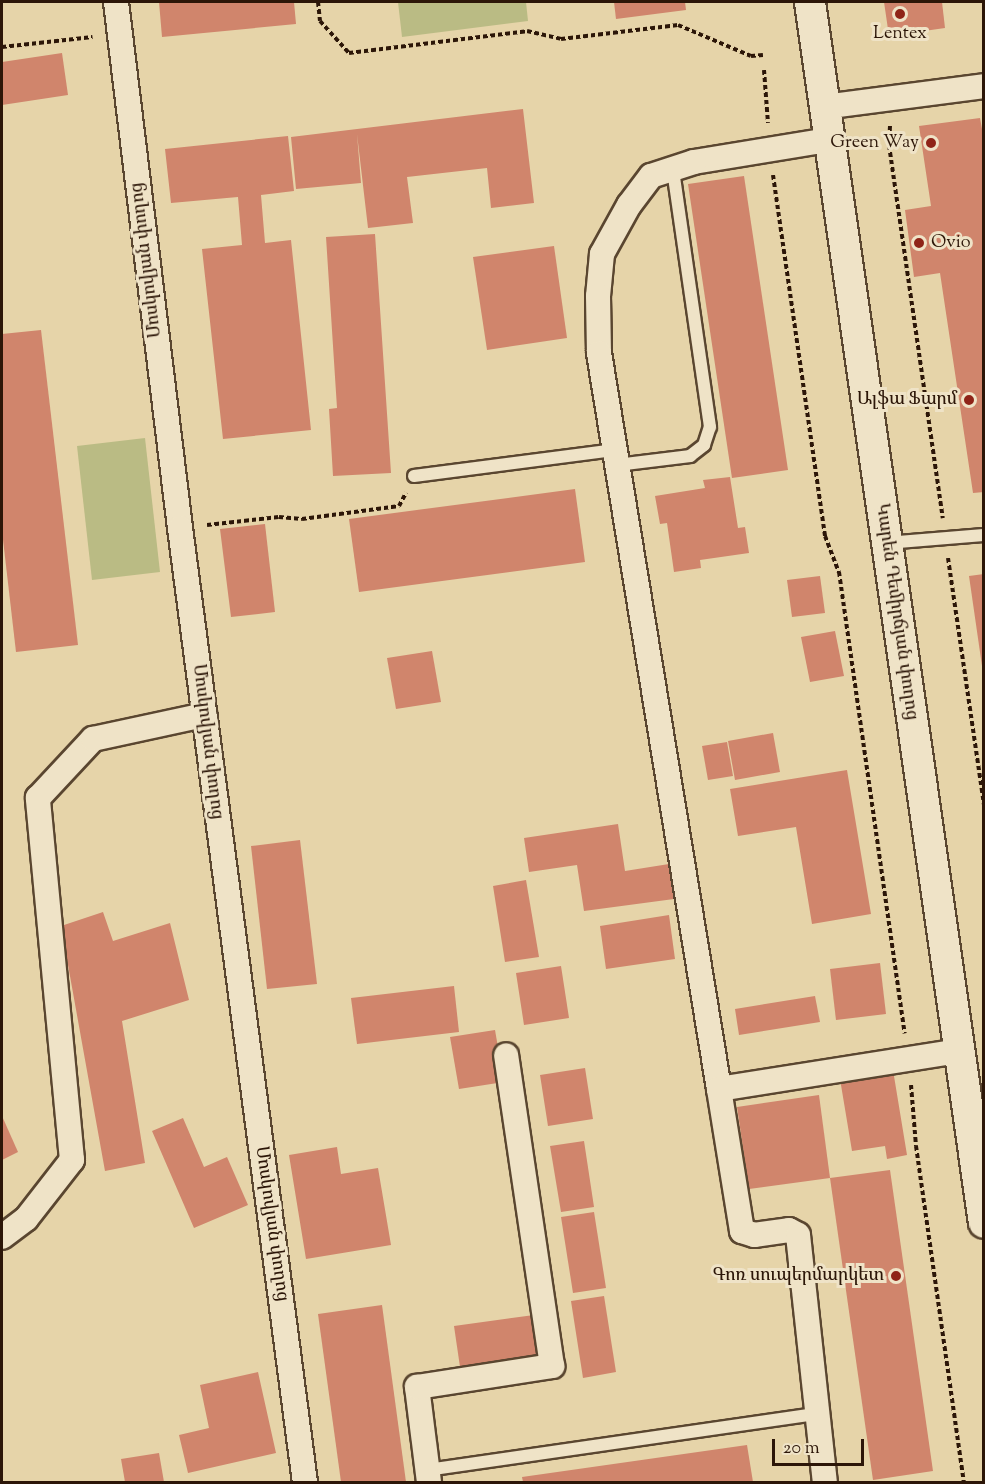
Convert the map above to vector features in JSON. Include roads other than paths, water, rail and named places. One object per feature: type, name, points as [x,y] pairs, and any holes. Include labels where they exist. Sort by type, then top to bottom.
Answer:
[{"type":"street","name":"Մոսկովյան փողոց","points":[[116,2],[180,528],[305,1482]]},
{"type":"street","name":"Կարեն Դեմիրճյան փողոց","points":[[810,2],[958,1051],[977,1127],[984,1223]]},
{"type":"street","points":[[823,107],[984,86]]},
{"type":"street","points":[[825,1482],[798,1235],[789,1230],[754,1235],[742,1231],[599,352],[598,296],[602,254],[629,205],[651,176],[694,162],[828,140]]},
{"type":"street","points":[[2,1238],[26,1218],[72,1160],[38,798],[93,739],[204,715]]},
{"type":"street","points":[[719,1089],[958,1051]]},
{"type":"street","points":[[428,1476],[417,1387],[552,1366],[506,1055]]},
{"type":"lane","points":[[414,476],[616,458],[690,456],[704,445],[710,427],[673,169]]},
{"type":"lane","points":[[885,543],[984,535]]},
{"type":"lane","points":[[428,1476],[818,1414]]},
{"type":"place","name":"Lentex","points":[[900,14]]},
{"type":"place","name":"Green Way","points":[[931,143]]},
{"type":"place","name":"Ovio","points":[[919,243]]},
{"type":"place","name":"Ալֆա Ֆարմ","points":[[969,400]]},
{"type":"place","name":"Գոռ սուպերմարկետ","points":[[896,1276]]}]
